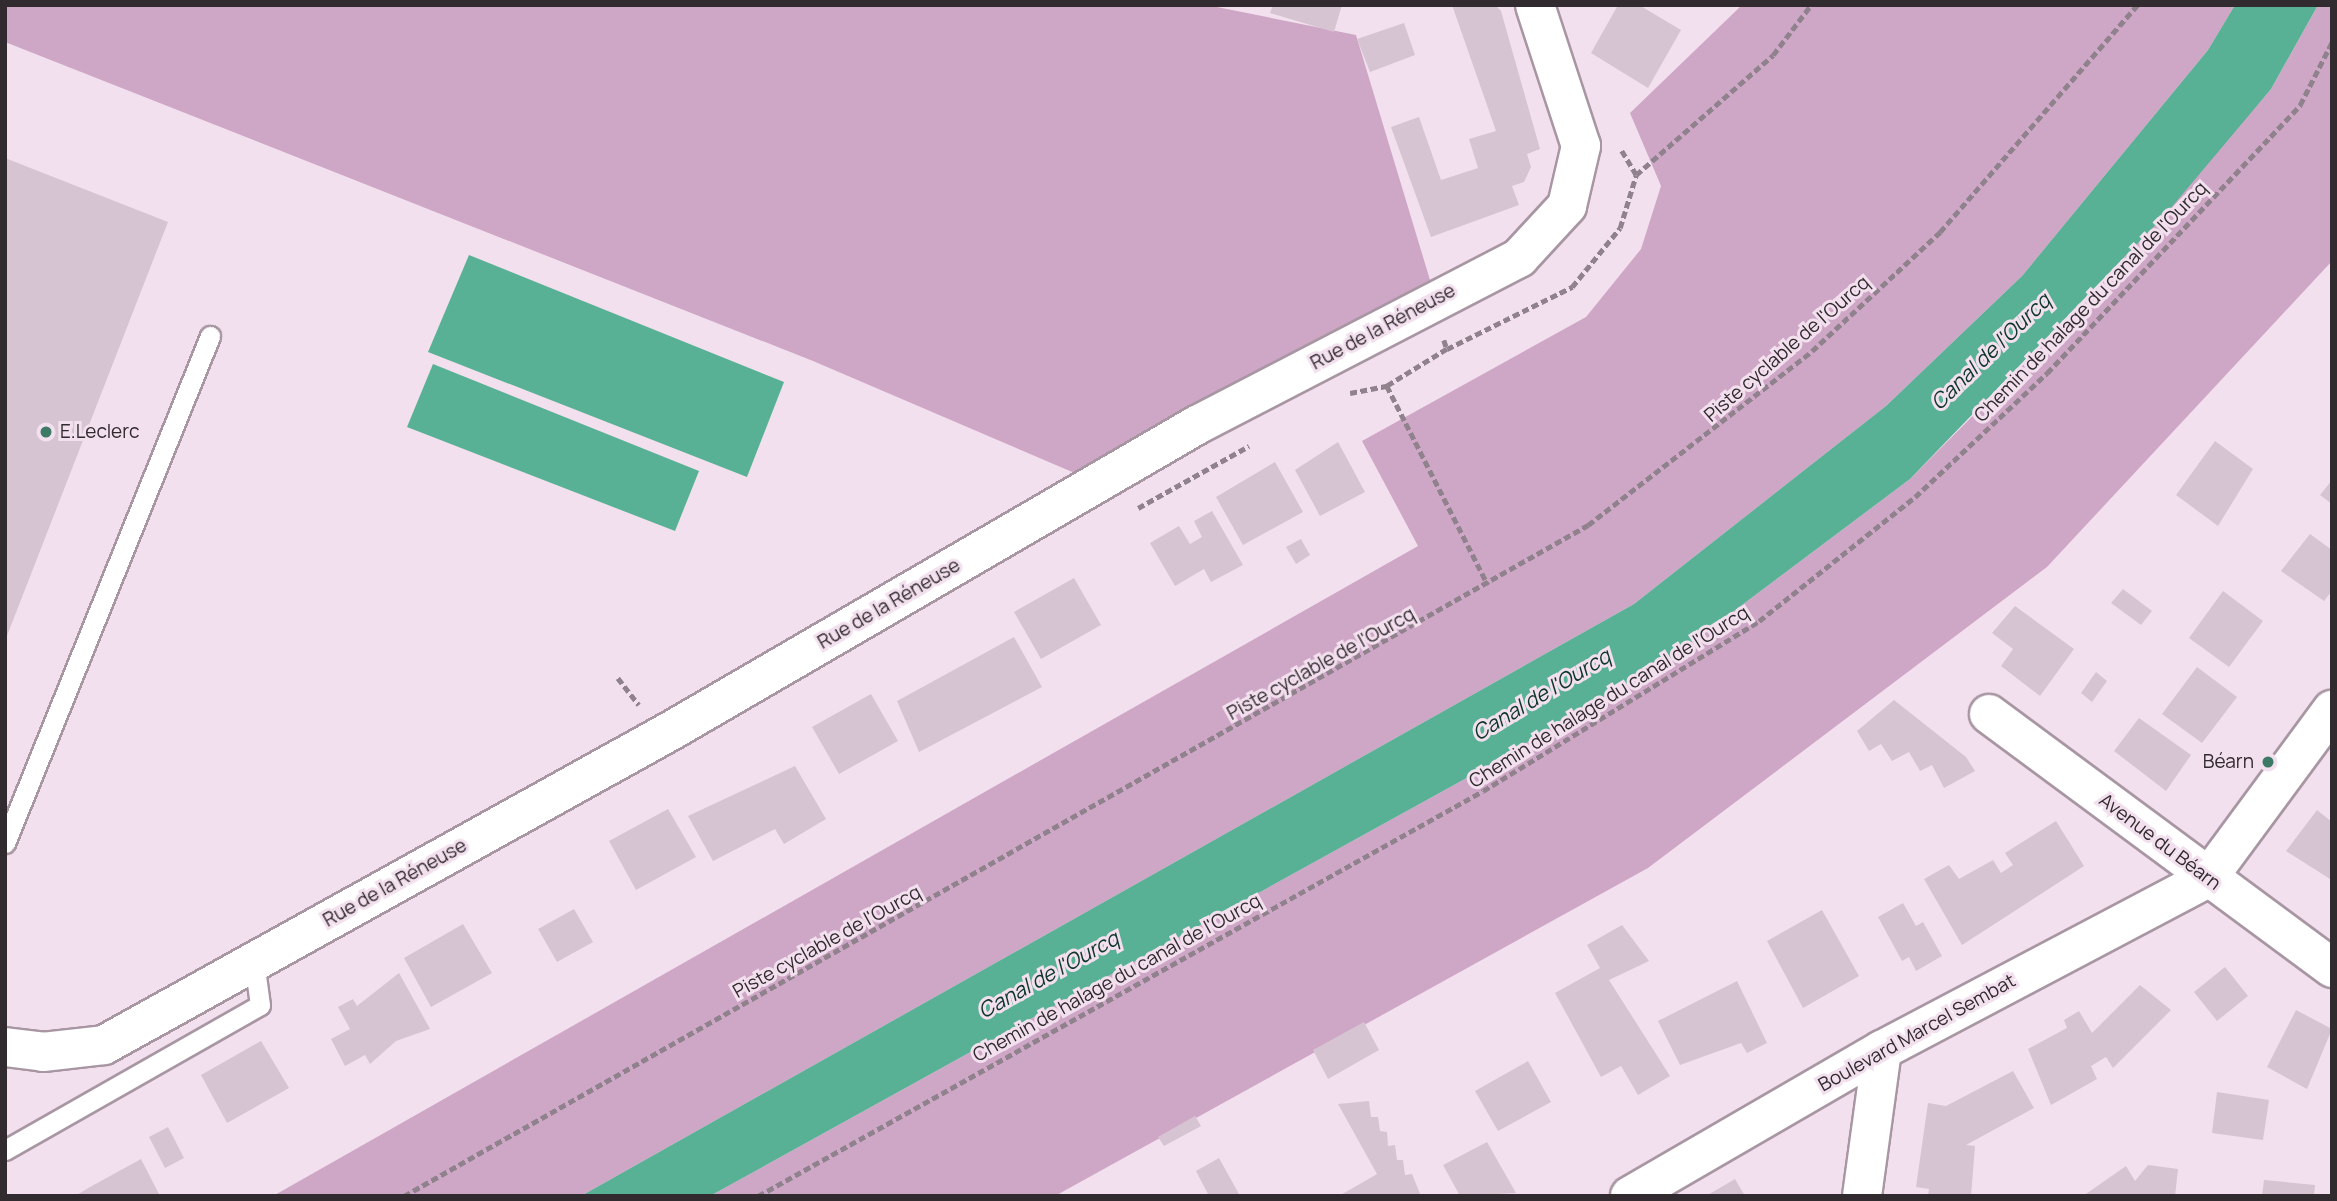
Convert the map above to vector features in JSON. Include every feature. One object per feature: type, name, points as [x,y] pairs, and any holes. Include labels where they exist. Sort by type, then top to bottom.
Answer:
[{"type":"street","name":"Rue de la Réneuse","points":[[5,1047],[54,1052],[104,1045],[674,729],[1197,425],[1432,299],[1519,258],[1567,206],[1581,146],[1535,5]]},
{"type":"street","points":[[2208,878],[2332,710]]},
{"type":"street","name":"Avenue du Béarn","points":[[1989,714],[2332,968]]},
{"type":"street","name":"Boulevard Marcel Sembat","points":[[1630,1196],[1882,1050],[2208,878]]},
{"type":"street","points":[[1862,1196],[1882,1050]]},
{"type":"lane","points":[[5,844],[211,336]]},
{"type":"lane","points":[[5,1150],[260,1005],[254,961]]},
{"type":"path","points":[[1636,175],[1773,55],[1811,5]]},
{"type":"path","name":"Piste cyclable de l'Ourcq","points":[[404,1196],[1488,585],[1665,471],[1812,351],[1940,232],[2137,5]]},
{"type":"path","name":"Chemin de halage du canal de l'Ourcq","points":[[758,1196],[1483,791],[1759,621],[1915,497],[2047,373],[2300,105],[2332,42]]},
{"type":"path","points":[[1432,299],[1447,349],[1387,386],[1488,585]]},
{"type":"shaded area","points":[[5,5],[1207,5],[1356,35],[1430,280],[1084,477],[813,361],[5,42]]},
{"type":"shaded area","points":[[1742,5],[2235,5],[2208,50],[2022,276],[1886,406],[1634,604],[581,1196],[273,1196],[1418,546],[1362,441],[1586,317],[1641,249],[1661,186],[1630,113]]},
{"type":"shaded area","points":[[2318,5],[2332,5],[2332,261],[2047,567],[1648,868],[1055,1196],[710,1196],[1472,775],[1674,656],[1910,479],[2084,304],[2271,89]]},
{"type":"water","name":"Canal de l'Ourcq","points":[[2235,5],[2318,5],[2271,89],[2165,215],[1910,479],[1674,656],[1472,775],[710,1196],[581,1196],[1634,604],[1886,406],[2022,276],[2208,50]]},
{"type":"water","points":[[469,255],[784,382],[747,477],[428,352]]},
{"type":"water","points":[[433,364],[699,471],[675,531],[407,427]]},
{"type":"building","points":[[1273,5],[1342,5],[1334,32],[1270,13]]},
{"type":"building","points":[[1452,5],[1495,5],[1501,11],[1540,149],[1527,154],[1531,167],[1524,182],[1512,186],[1519,205],[1431,237],[1391,127],[1419,117],[1441,180],[1478,168],[1469,139],[1496,131]]},
{"type":"building","points":[[1618,5],[1639,5],[1681,30],[1648,88],[1591,53]]},
{"type":"building","points":[[1404,23],[1415,55],[1370,72],[1357,39]]},
{"type":"building","name":"E.Leclerc","points":[[5,158],[168,222],[5,641]]},
{"type":"building","points":[[2215,441],[2253,469],[2218,526],[2176,495]]},
{"type":"building","points":[[1338,442],[1365,492],[1320,516],[1295,470]]},
{"type":"building","points":[[1275,462],[1303,512],[1243,545],[1216,497]]},
{"type":"building","points":[[2332,480],[2332,504],[2320,495]]},
{"type":"building","points":[[1212,511],[1243,565],[1211,582],[1204,569],[1175,586],[1150,543],[1179,526],[1190,544],[1202,537],[1194,521]]},
{"type":"building","points":[[2310,534],[2332,550],[2332,591],[2324,601],[2281,571]]},
{"type":"building","points":[[1301,539],[1310,555],[1296,564],[1286,547]]},
{"type":"building","points":[[1074,578],[1101,625],[1041,659],[1014,612]]},
{"type":"building","points":[[2123,589],[2152,611],[2141,625],[2111,603]]},
{"type":"building","points":[[2223,591],[2263,621],[2229,667],[2189,638]]},
{"type":"building","points":[[2015,606],[2074,649],[2040,696],[2001,666],[2013,649],[1992,633]]},
{"type":"building","points":[[1014,637],[1042,687],[919,752],[897,701]]},
{"type":"building","points":[[2197,667],[2237,697],[2202,743],[2162,714]]},
{"type":"building","points":[[2096,672],[2107,681],[2092,702],[2081,693]]},
{"type":"building","points":[[871,694],[898,741],[839,774],[812,727]]},
{"type":"building","points":[[1894,700],[1966,757],[1975,771],[1944,788],[1932,765],[1920,771],[1909,752],[1892,761],[1881,744],[1869,751],[1857,731]]},
{"type":"building","points":[[2139,718],[2191,755],[2166,791],[2114,751]]},
{"type":"building","points":[[795,766],[826,819],[784,844],[775,829],[713,861],[688,816]]},
{"type":"building","points":[[668,809],[696,857],[636,890],[609,841]]},
{"type":"building","points":[[2317,810],[2332,822],[2330,879],[2286,851]]},
{"type":"building","points":[[2056,821],[2084,866],[1962,945],[1924,879],[1949,865],[1959,879],[1993,860],[2001,873],[2013,865],[2005,853]]},
{"type":"building","points":[[1903,903],[1916,926],[1923,922],[1942,956],[1916,971],[1909,957],[1902,961],[1878,917]]},
{"type":"building","points":[[574,909],[593,942],[557,962],[538,929]]},
{"type":"building","points":[[1822,910],[1859,976],[1803,1008],[1767,941]]},
{"type":"building","points":[[463,924],[492,973],[431,1007],[404,958]]},
{"type":"building","points":[[1622,925],[1649,961],[1609,980],[1670,1076],[1638,1095],[1621,1066],[1601,1077],[1555,993],[1600,968],[1587,945]]},
{"type":"building","points":[[2225,967],[2248,996],[2217,1021],[2194,992]]},
{"type":"building","points":[[399,973],[430,1029],[396,1041],[370,1064],[365,1055],[345,1066],[331,1039],[350,1029],[338,1007],[353,999],[357,1006]]},
{"type":"building","points":[[1737,981],[1767,1043],[1747,1053],[1741,1043],[1680,1065],[1658,1021]]},
{"type":"building","points":[[2140,985],[2171,1010],[2113,1068],[2106,1057],[2091,1066],[2097,1079],[2051,1105],[2028,1049],[2067,1028],[2064,1020],[2079,1011],[2092,1033]]},
{"type":"building","points":[[2296,1010],[2332,1029],[2307,1089],[2267,1067]]},
{"type":"building","points":[[1364,1022],[1379,1050],[1328,1079],[1313,1050]]},
{"type":"building","points":[[261,1041],[289,1088],[227,1123],[201,1075]]},
{"type":"building","points":[[1528,1061],[1551,1102],[1498,1131],[1475,1091]]},
{"type":"building","points":[[2013,1071],[2034,1108],[1966,1145],[1975,1146],[1971,1196],[1928,1196],[1929,1189],[1916,1187],[1928,1103],[1946,1106]]},
{"type":"building","points":[[2217,1092],[2269,1100],[2263,1140],[2212,1133]]},
{"type":"building","points":[[1369,1101],[1371,1117],[1378,1117],[1380,1131],[1387,1132],[1388,1146],[1395,1145],[1397,1160],[1403,1160],[1405,1175],[1412,1174],[1421,1196],[1339,1196],[1377,1174],[1338,1104]]},
{"type":"building","points":[[1195,1116],[1201,1126],[1164,1146],[1158,1137]]},
{"type":"building","points":[[168,1127],[184,1158],[165,1168],[149,1137]]},
{"type":"building","points":[[1487,1142],[1516,1193],[1460,1196],[1443,1165]]},
{"type":"building","points":[[1219,1158],[1240,1196],[1209,1196],[1196,1171]]},
{"type":"building","points":[[141,1159],[160,1196],[75,1196],[90,1187]]},
{"type":"building","points":[[2148,1165],[2178,1169],[2175,1196],[2083,1196],[2126,1166],[2135,1181]]},
{"type":"building","points":[[1735,1179],[1745,1196],[1706,1196]]},
{"type":"building","points":[[2264,1180],[2315,1185],[2314,1196],[2262,1196]]},
{"type":"place","name":"E.Leclerc","points":[[46,432]]},
{"type":"place","name":"Béarn","points":[[2268,762]]}]
